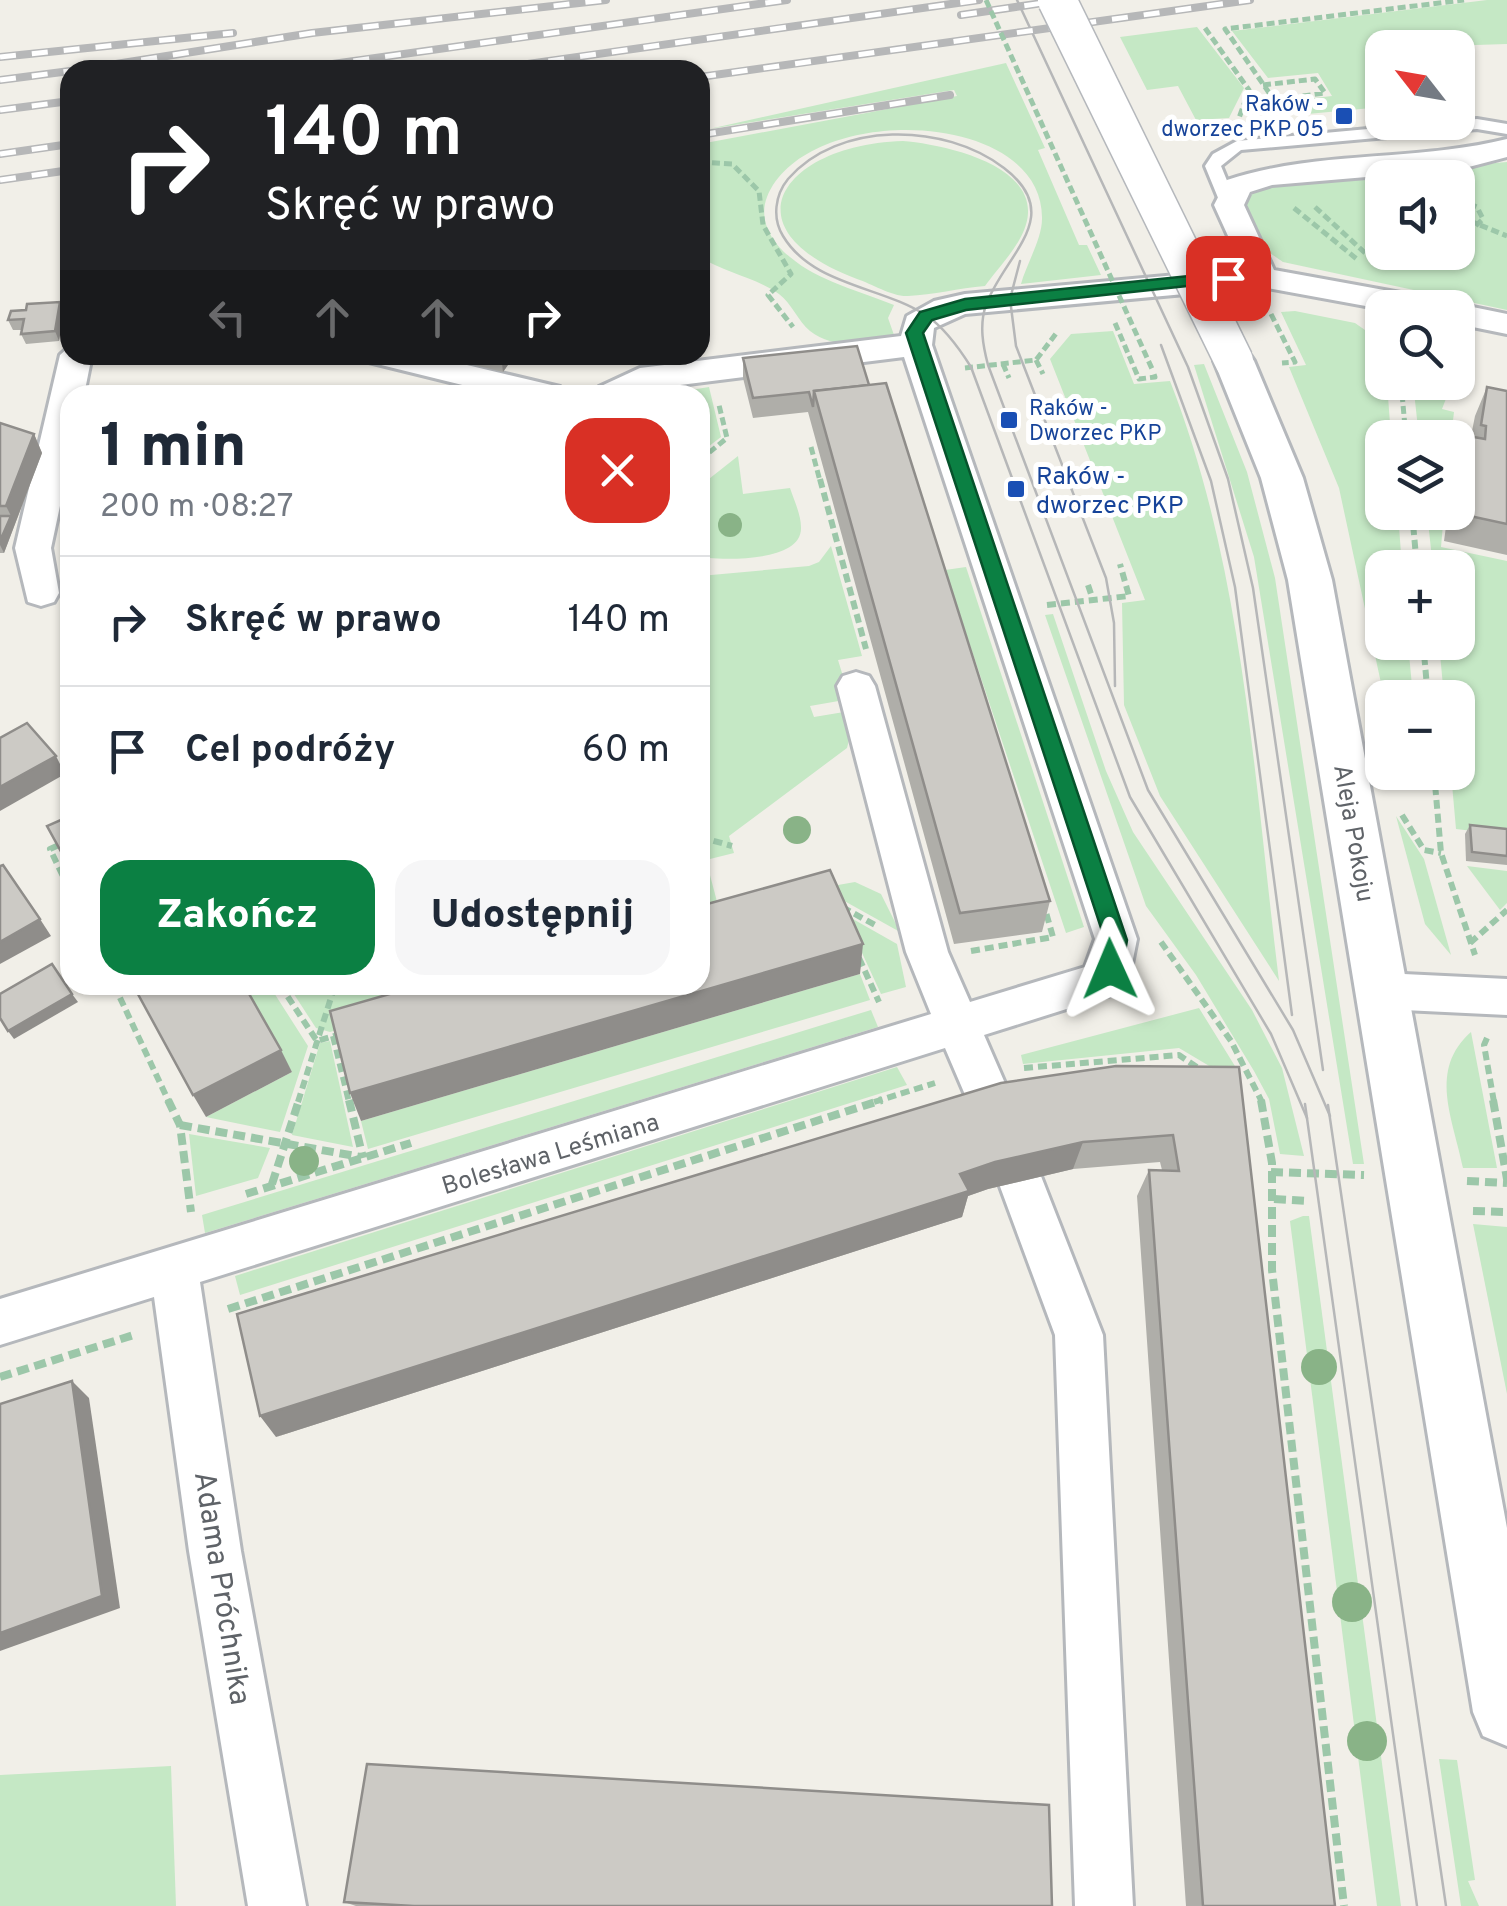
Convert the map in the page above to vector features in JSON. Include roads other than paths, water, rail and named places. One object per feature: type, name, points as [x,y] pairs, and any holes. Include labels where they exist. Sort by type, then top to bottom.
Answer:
[{"type":"street","name":"Aleja Pokoju","points":[[1057,0],[1255,362],[1300,531],[1507,1712]]},
{"type":"street","points":[[1270,292],[1228,205],[1231,194],[1252,179],[1461,160],[1507,148]]},
{"type":"street","points":[[629,385],[640,379],[916,345],[918,323],[945,308],[1270,292],[1365,302]]},
{"type":"street","points":[[1475,317],[1507,324]]},
{"type":"street","name":"Bolesława Leśmiana","points":[[0,1322],[1098,981],[1110,969],[1116,940],[916,345]]},
{"type":"street","points":[[423,365],[506,385]]},
{"type":"street","points":[[41,593],[33,548],[60,427]]},
{"type":"street","points":[[856,686],[927,952],[994,1111]]},
{"type":"street","points":[[1383,992],[1493,997]]},
{"type":"street","points":[[1020,1181],[1079,1335],[1104,1906]]},
{"type":"street","name":"Adama Próchnika","points":[[174,1270],[215,1551],[277,1906]]},
{"type":"lane","points":[[1228,205],[1213,166],[1218,157],[1237,146],[1477,124],[1507,128]]},
{"type":"tram line","points":[[1017,0],[1188,367],[1228,479],[1253,588],[1323,1070]]},
{"type":"tram line","points":[[1307,1118],[1271,1034],[1130,797],[971,367],[946,332],[927,316],[830,275],[796,253],[783,236],[776,207],[784,185],[809,160],[834,146],[892,134],[952,142],[1004,168],[1022,186],[1030,203],[1031,219],[986,305],[982,328],[988,365],[1148,790],[1293,1030],[1329,1115]]},
{"type":"tram line","points":[[1020,261],[1010,299],[1016,346],[1106,578],[1114,623],[1115,686]]},
{"type":"tram line","points":[[1161,345],[1211,481],[1235,587],[1292,1015]]},
{"type":"tram line","points":[[1305,1104],[1307,1118]]},
{"type":"tram line","points":[[1328,1105],[1329,1115]]},
{"type":"tram line","points":[[1329,1115],[1446,1906]]},
{"type":"tram line","points":[[1307,1118],[1417,1906]]},
{"type":"railway","points":[[141,60],[312,33],[606,0]]},
{"type":"railway","points":[[361,60],[787,0]]},
{"type":"railway","points":[[556,60],[979,0]]},
{"type":"railway","points":[[961,15],[1063,0]]},
{"type":"railway","points":[[710,76],[1250,0]]},
{"type":"railway","points":[[0,57],[233,33]]},
{"type":"railway","points":[[0,80],[60,72]]},
{"type":"railway","points":[[710,133],[950,95]]},
{"type":"railway","points":[[0,110],[60,102]]},
{"type":"railway","points":[[0,154],[60,145]]},
{"type":"railway","points":[[0,180],[60,171]]},
{"type":"place","name":"Raków - dworzec PKP 05","points":[[1344,116]]},
{"type":"place","name":"Raków - Dworzec PKP","points":[[1009,420]]},
{"type":"place","name":"Raków - dworzec PKP","points":[[1016,489]]}]
